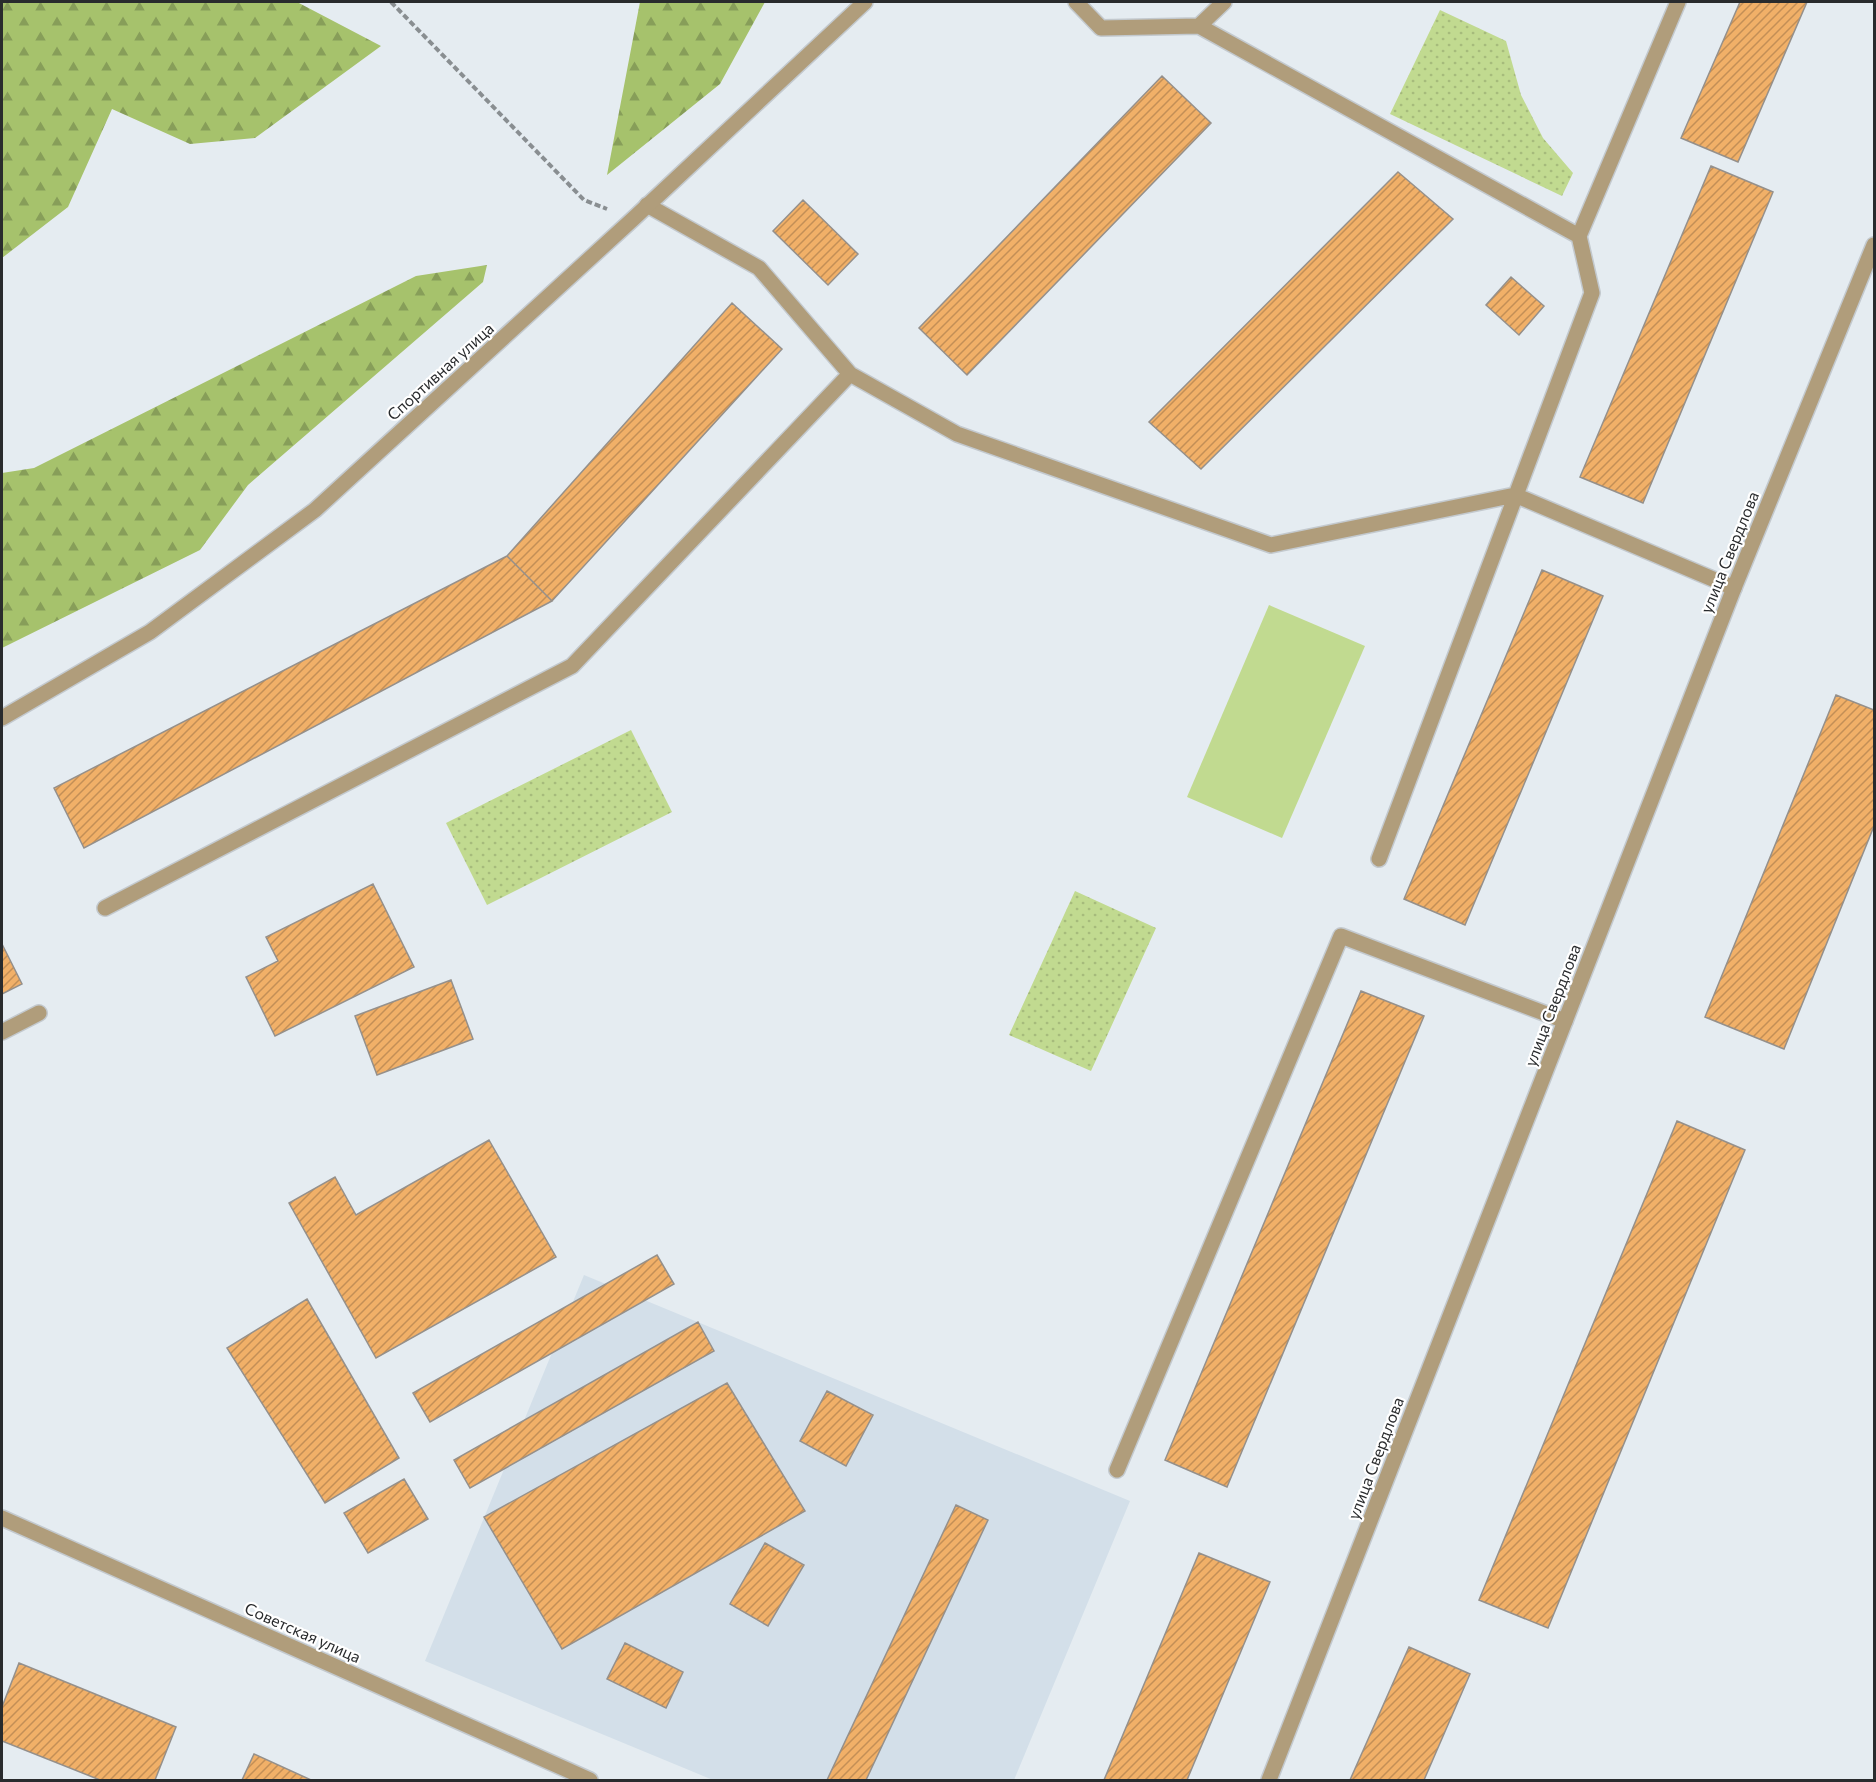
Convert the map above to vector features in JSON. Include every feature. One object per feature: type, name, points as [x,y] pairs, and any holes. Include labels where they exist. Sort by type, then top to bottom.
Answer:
[{"type":"street","name":"Спортивная улица","points":[[2,718],[150,632],[315,510],[633,219],[865,2]]},
{"type":"street","points":[[1076,2],[1101,28],[1199,26],[1579,236]]},
{"type":"street","points":[[1199,26],[1224,2]]},
{"type":"street","points":[[1378,859],[1592,293],[1579,236],[1678,2]]},
{"type":"street","points":[[647,205],[759,268],[850,374],[957,434],[1271,545],[1515,495],[1734,588]]},
{"type":"street","name":"улица Свердлова","points":[[1269,1780],[1734,588],[1875,245]]},
{"type":"street","points":[[105,908],[572,666],[850,374]]},
{"type":"street","points":[[1117,1470],[1341,936],[1565,1021]]},
{"type":"street","points":[[2,1032],[39,1013]]},
{"type":"street","name":"Советская улица","points":[[2,1518],[590,1780]]},
{"type":"path","points":[[391,2],[584,200],[633,219]]},
{"type":"shaded area","points":[[584,1275],[1130,1501],[1014,1780],[713,1780],[425,1661]]},
{"type":"green space","points":[[2,2],[297,2],[381,46],[255,138],[190,144],[112,109],[68,207],[2,258]]},
{"type":"green space","points":[[640,2],[765,2],[720,84],[607,175]]},
{"type":"green space","points":[[1440,10],[1506,41],[1521,95],[1543,138],[1573,173],[1562,196],[1390,114]]},
{"type":"green space","points":[[487,265],[483,282],[248,485],[200,550],[2,648],[2,473],[34,468],[416,276]]},
{"type":"green space","points":[[1269,605],[1365,646],[1282,838],[1187,797]]},
{"type":"green space","points":[[631,730],[672,812],[487,905],[446,823]]},
{"type":"green space","points":[[1075,891],[1156,928],[1091,1071],[1009,1035]]},
{"type":"building","points":[[1740,2],[1807,2],[1738,162],[1681,138]]},
{"type":"building","points":[[1162,76],[1211,123],[967,375],[919,328]]},
{"type":"building","points":[[1711,166],[1773,192],[1643,503],[1580,477]]},
{"type":"building","points":[[1398,172],[1453,219],[1201,469],[1149,422]]},
{"type":"building","points":[[803,200],[858,254],[828,285],[773,231]]},
{"type":"building","points":[[1511,277],[1544,306],[1519,335],[1486,305]]},
{"type":"building","points":[[732,303],[782,349],[552,601],[507,556]]},
{"type":"building","points":[[507,556],[552,601],[84,848],[54,788]]},
{"type":"building","points":[[1542,570],[1603,596],[1465,925],[1404,899]]},
{"type":"building","points":[[1836,695],[1874,710],[1874,826],[1784,1049],[1705,1017]]},
{"type":"building","points":[[373,884],[414,967],[275,1036],[246,977],[278,961],[266,937]]},
{"type":"building","points":[[2,944],[22,984],[2,994]]},
{"type":"building","points":[[451,980],[473,1039],[377,1075],[355,1016]]},
{"type":"building","points":[[1361,991],[1424,1016],[1227,1487],[1165,1460]]},
{"type":"building","points":[[1677,1121],[1745,1150],[1548,1628],[1479,1600]]},
{"type":"building","points":[[489,1140],[556,1257],[376,1358],[289,1203],[335,1177],[356,1215]]},
{"type":"building","points":[[657,1255],[674,1284],[430,1422],[413,1393]]},
{"type":"building","points":[[307,1299],[399,1458],[325,1503],[227,1348]]},
{"type":"building","points":[[698,1322],[714,1351],[470,1488],[454,1460]]},
{"type":"building","points":[[727,1383],[805,1511],[562,1649],[484,1517]]},
{"type":"building","points":[[827,1391],[873,1415],[846,1466],[800,1441]]},
{"type":"building","points":[[404,1479],[428,1519],[368,1553],[344,1513]]},
{"type":"building","points":[[956,1505],[988,1520],[866,1780],[827,1780]]},
{"type":"building","points":[[765,1543],[804,1565],[768,1626],[730,1604]]},
{"type":"building","points":[[1199,1553],[1270,1582],[1187,1780],[1104,1780]]},
{"type":"building","points":[[625,1643],[683,1672],[666,1708],[607,1679]]},
{"type":"building","points":[[1409,1647],[1470,1674],[1424,1780],[1350,1780]]},
{"type":"building","points":[[19,1663],[176,1727],[155,1780],[100,1780],[2,1741],[2,1707]]},
{"type":"building","points":[[254,1754],[311,1780],[242,1780]]}]
